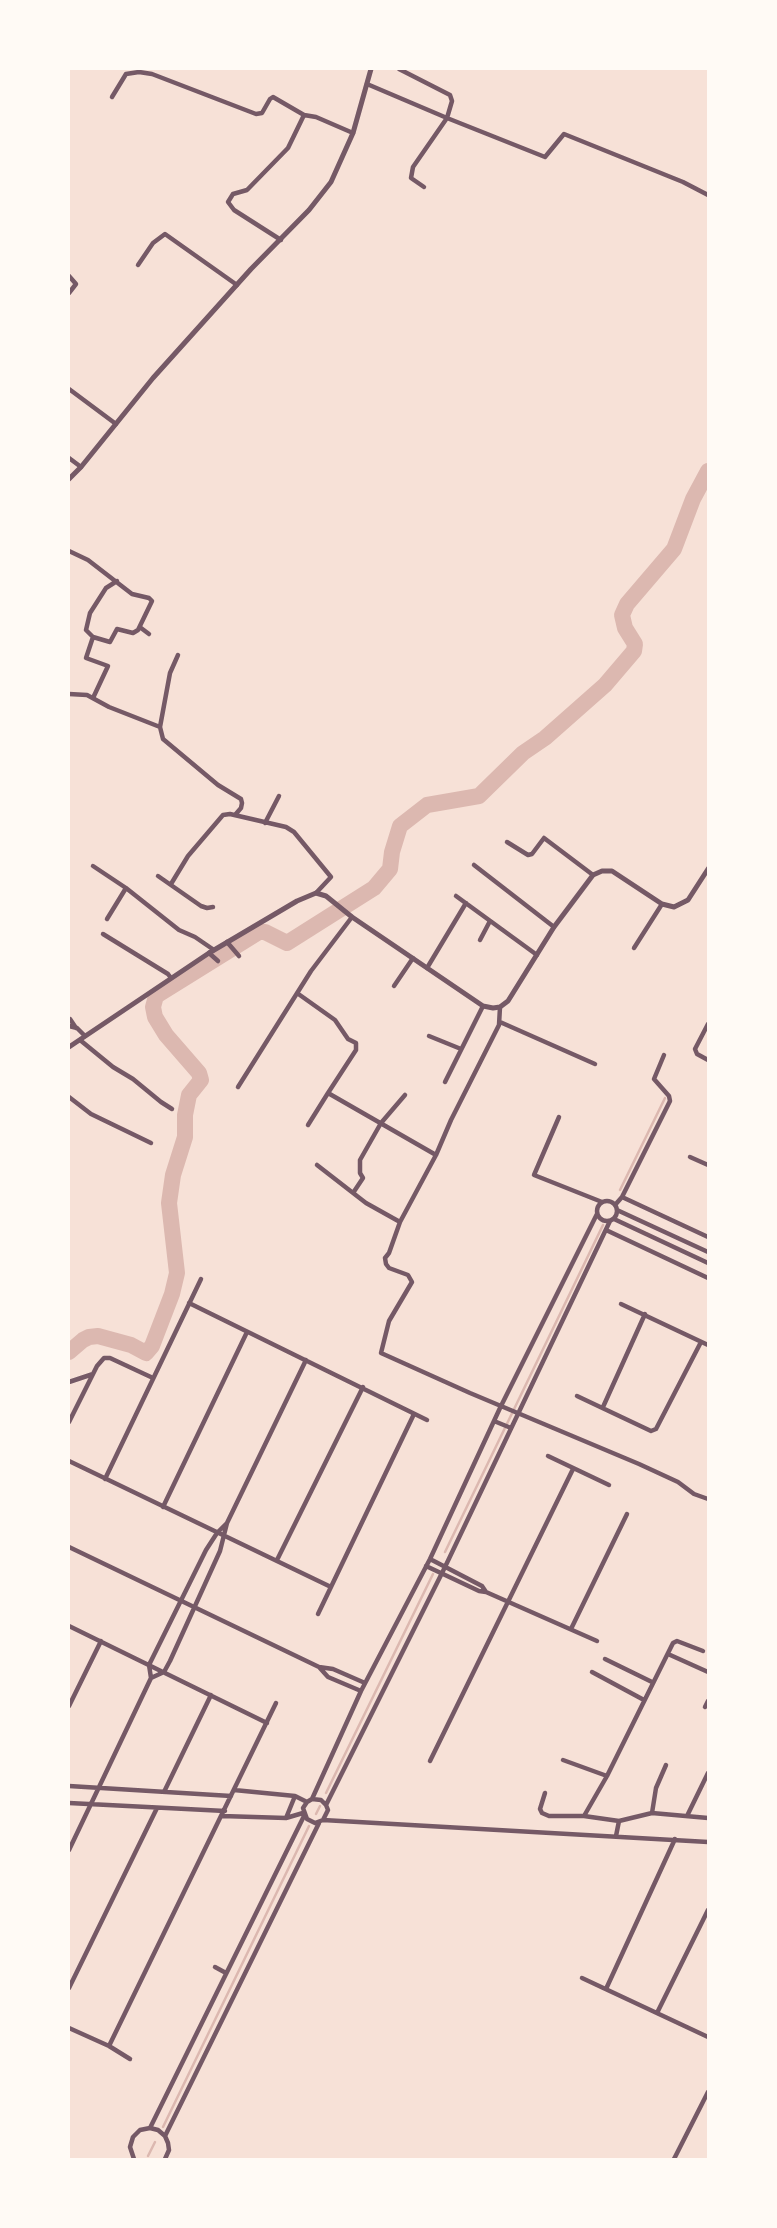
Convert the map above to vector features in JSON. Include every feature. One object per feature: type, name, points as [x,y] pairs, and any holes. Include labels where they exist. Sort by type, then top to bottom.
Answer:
[{"type":"street","points":[[69,479],[81,467],[153,378],[237,285],[281,240],[331,182],[354,133],[371,69]]},
{"type":"street","points":[[399,69],[450,95],[452,101],[447,118],[413,166],[411,178],[424,187]]},
{"type":"street","points":[[112,97],[126,74],[138,72],[152,74],[256,114],[262,113],[270,99],[273,98],[304,114],[354,133]]},
{"type":"street","points":[[367,84],[546,157],[564,134],[683,182],[708,195]]},
{"type":"street","points":[[281,240],[234,210],[228,202],[233,194],[247,190],[288,148],[304,114]]},
{"type":"street","points":[[138,265],[153,243],[165,234],[237,285]]},
{"type":"street","points":[[69,276],[76,284],[69,293]]},
{"type":"street","points":[[69,389],[116,424]]},
{"type":"street","points":[[69,458],[81,467]]},
{"type":"street","points":[[69,551],[88,560],[117,581],[132,594],[151,600],[141,628],[133,633],[117,629],[110,642],[93,637],[86,630],[90,613],[106,588],[117,581]]},
{"type":"street","points":[[141,628],[149,634]]},
{"type":"street","points":[[93,637],[86,658],[108,666],[93,698]]},
{"type":"street","points":[[178,655],[170,673],[160,727],[163,739],[218,785],[241,799],[241,808],[235,815]]},
{"type":"street","points":[[69,694],[87,695],[109,707],[160,727]]},
{"type":"street","points":[[265,823],[279,796]]},
{"type":"street","points":[[69,1047],[171,978],[297,901],[316,892],[331,877],[294,832],[286,827],[235,815],[223,815],[188,856],[171,884]]},
{"type":"street","points":[[506,842],[528,855],[532,854],[544,838],[593,875]]},
{"type":"street","points":[[474,865],[554,927]]},
{"type":"street","points":[[93,866],[126,888],[179,930],[195,937],[218,961]]},
{"type":"street","points":[[316,892],[322,894],[350,916],[484,1006],[500,1007],[508,1001],[554,927],[593,875],[602,871],[612,871],[662,904],[674,907],[685,902],[708,869]]},
{"type":"street","points":[[158,876],[201,906],[213,907]]},
{"type":"street","points":[[107,919],[126,888]]},
{"type":"street","points":[[456,896],[537,955]]},
{"type":"street","points":[[427,968],[466,903]]},
{"type":"street","points":[[634,948],[662,904]]},
{"type":"street","points":[[238,1087],[311,971],[350,916]]},
{"type":"street","points":[[480,940],[490,921]]},
{"type":"street","points":[[103,934],[168,974],[171,978]]},
{"type":"street","points":[[228,944],[239,956]]},
{"type":"street","points":[[394,986],[412,958]]},
{"type":"street","points":[[297,993],[335,1020],[348,1039],[356,1043],[356,1050],[308,1125]]},
{"type":"street","points":[[445,1082],[484,1006]]},
{"type":"street","points":[[500,1007],[500,1022],[436,1155],[400,1222],[386,1258],[386,1264],[392,1269],[408,1275],[412,1282],[389,1320],[381,1353],[470,1393],[556,1427],[678,1482],[694,1494],[708,1499]]},
{"type":"street","points":[[70,1019],[83,1038],[113,1068],[133,1079],[172,1109]]},
{"type":"street","points":[[500,1022],[595,1064]]},
{"type":"street","points":[[708,1024],[695,1049],[697,1054],[708,1060]]},
{"type":"street","points":[[69,1026],[77,1028]]},
{"type":"street","points":[[429,1036],[461,1049]]},
{"type":"street","points":[[165,2136],[323,1819],[326,1805],[442,1574],[510,1427],[612,1220],[616,1207],[670,1102],[669,1096],[654,1079],[664,1055]]},
{"type":"street","points":[[328,1093],[436,1155]]},
{"type":"street","points":[[353,1193],[363,1178],[360,1173],[360,1160],[381,1123],[405,1095]]},
{"type":"street","points":[[69,1097],[91,1114],[151,1143]]},
{"type":"street","points":[[559,1117],[534,1175],[602,1202],[609,1201],[616,1207],[708,1252]]},
{"type":"street","points":[[690,1157],[708,1165]]},
{"type":"street","points":[[317,1165],[353,1193],[400,1222]]},
{"type":"street","points":[[622,1197],[708,1237]]},
{"type":"street","points":[[150,2128],[304,1814],[361,1691],[430,1559],[597,1214],[597,1208],[602,1202]]},
{"type":"street","points":[[597,1214],[602,1220],[612,1220],[708,1263]]},
{"type":"street","points":[[606,1230],[708,1278]]},
{"type":"street","points":[[105,1479],[201,1279]]},
{"type":"street","points":[[189,1303],[427,1420]]},
{"type":"street","points":[[621,1304],[708,1345]]},
{"type":"street","points":[[603,1407],[645,1314]]},
{"type":"street","points":[[163,1507],[247,1332]]},
{"type":"street","points":[[577,1396],[652,1431],[656,1429],[700,1342]]},
{"type":"street","points":[[69,1422],[100,1360],[110,1358],[153,1378]]},
{"type":"street","points":[[151,1678],[164,1672],[195,1609],[224,1536],[227,1523],[306,1360]]},
{"type":"street","points":[[69,1382],[93,1374]]},
{"type":"street","points":[[277,1560],[363,1387]]},
{"type":"street","points":[[318,1614],[414,1414]]},
{"type":"street","points":[[496,1421],[510,1427]]},
{"type":"street","points":[[548,1456],[609,1486]]},
{"type":"street","points":[[69,1461],[331,1587]]},
{"type":"street","points":[[430,1761],[572,1469]]},
{"type":"street","points":[[570,1628],[628,1514]]},
{"type":"street","points":[[69,1850],[151,1678],[149,1665],[217,1533],[227,1523]]},
{"type":"street","points":[[69,1547],[180,1602],[319,1667],[333,1669],[365,1683]]},
{"type":"street","points":[[430,1559],[482,1586],[486,1592]]},
{"type":"street","points":[[426,1566],[479,1591],[508,1601],[597,1641]]},
{"type":"street","points":[[69,1626],[267,1723]]},
{"type":"street","points":[[69,1706],[101,1641]]},
{"type":"street","points":[[584,1816],[607,1776],[652,1682],[675,1641],[703,1651]]},
{"type":"street","points":[[668,1654],[708,1672]]},
{"type":"street","points":[[605,1659],[652,1682]]},
{"type":"street","points":[[319,1667],[328,1677],[361,1691]]},
{"type":"street","points":[[592,1672],[644,1700]]},
{"type":"street","points":[[164,1792],[211,1695]]},
{"type":"street","points":[[705,1707],[708,1701]]},
{"type":"street","points":[[109,2046],[224,1814],[276,1703]]},
{"type":"street","points":[[563,1760],[607,1776]]},
{"type":"street","points":[[652,1813],[656,1788],[666,1765]]},
{"type":"street","points":[[687,1816],[708,1773]]},
{"type":"street","points":[[69,1786],[231,1796]]},
{"type":"street","points":[[234,1790],[321,1800],[326,1805]]},
{"type":"street","points":[[545,1793],[540,1804],[542,1814],[548,1816],[584,1816],[619,1822],[652,1813],[708,1818]]},
{"type":"street","points":[[286,1818],[295,1796]]},
{"type":"street","points":[[69,1802],[286,1818],[304,1814]]},
{"type":"street","points":[[69,1988],[157,1808]]},
{"type":"street","points":[[304,1814],[310,1822],[323,1819],[348,1822],[708,1842]]},
{"type":"street","points":[[616,1836],[619,1822]]},
{"type":"street","points":[[606,1988],[676,1839]]},
{"type":"street","points":[[657,2012],[708,1910]]},
{"type":"street","points":[[215,1967],[226,1973]]},
{"type":"street","points":[[582,1978],[708,2036]]},
{"type":"street","points":[[69,2028],[109,2046],[130,2059]]},
{"type":"street","points":[[674,2159],[708,2092]]},
{"type":"street","points":[[134,2159],[130,2147],[133,2137],[140,2130],[150,2128],[158,2130],[165,2136],[169,2150],[167,2159]]},
{"type":"waterway","points":[[69,1352],[83,1340],[98,1336],[131,1345],[146,1353],[152,1346],[172,1294],[177,1273],[169,1203],[173,1175],[185,1137],[185,1115],[189,1095],[201,1080],[199,1073],[166,1035],[155,1017],[153,1007],[156,996],[259,932],[265,932],[287,943],[374,888],[390,869],[392,852],[400,826],[427,805],[479,796],[523,753],[545,738],[605,685],[634,651],[635,644],[625,628],[622,615],[627,604],[674,549],[693,499],[708,471]]},
{"type":"waterway","points":[[620,1190],[665,1098]]},
{"type":"waterway","points":[[445,1552],[603,1225]]},
{"type":"waterway","points":[[326,1793],[433,1574]]},
{"type":"waterway","points":[[316,1814],[320,1806]]},
{"type":"waterway","points":[[163,2127],[309,1826]]},
{"type":"waterway","points":[[148,2156],[155,2142]]}]
